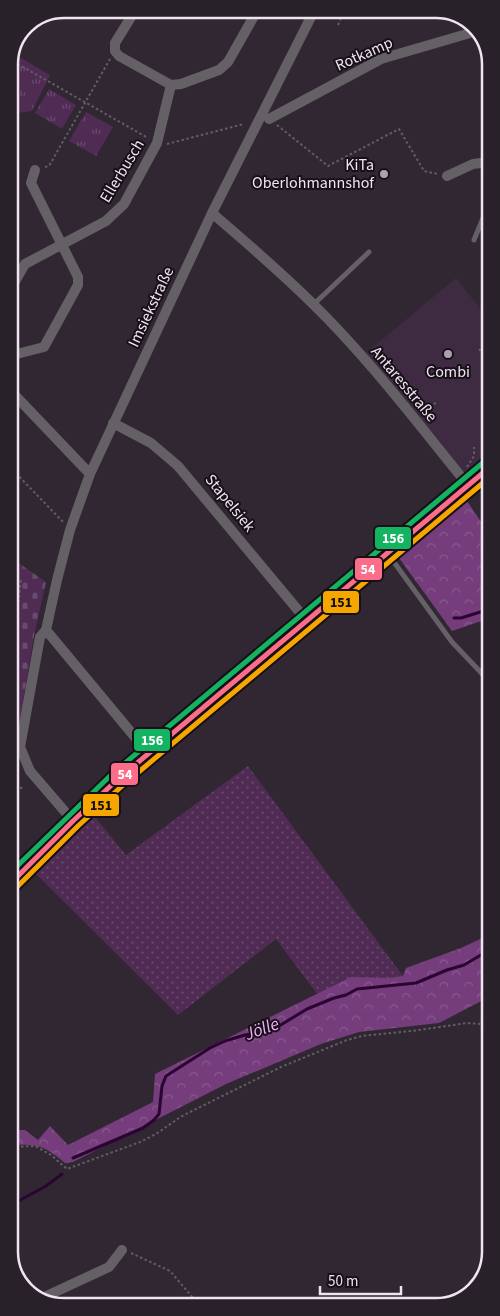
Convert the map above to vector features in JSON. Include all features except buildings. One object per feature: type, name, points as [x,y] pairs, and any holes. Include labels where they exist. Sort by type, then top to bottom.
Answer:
[{"type":"main road","points":[[18,876],[73,821],[149,754],[387,553],[465,482],[482,472]]},
{"type":"street","points":[[131,18],[116,43],[115,50],[119,56],[171,85],[181,84],[219,70],[228,62],[253,18]]},
{"type":"street","name":"Imsiekstraße","points":[[73,821],[30,771],[20,747],[40,637],[46,630],[70,530],[90,474],[112,423],[256,123],[310,18]]},
{"type":"street","name":"Rotkamp","points":[[270,119],[382,59],[471,33]]},
{"type":"street","name":"Ellerbusch","points":[[18,276],[25,264],[106,221],[124,204],[157,143],[171,85]]},
{"type":"street","points":[[448,176],[473,164],[482,163]]},
{"type":"street","points":[[18,354],[44,347],[78,285],[78,277],[32,184],[35,170]]},
{"type":"street","name":"Antaresstraße","points":[[212,214],[269,262],[314,304],[355,348],[465,482]]},
{"type":"street","points":[[18,398],[90,474]]},
{"type":"street","name":"Stapelsiek","points":[[112,423],[151,443],[178,466],[307,621]]},
{"type":"street","points":[[46,630],[149,754]]},
{"type":"street","points":[[48,1296],[109,1267],[122,1250]]},
{"type":"lane","points":[[474,240],[482,220]]},
{"type":"lane","points":[[314,304],[369,252]]},
{"type":"lane","points":[[387,553],[452,642],[482,674]]},
{"type":"path","points":[[338,25],[341,18]]},
{"type":"path","points":[[35,170],[49,166],[115,50]]},
{"type":"path","points":[[18,64],[157,143],[165,144],[252,122],[256,123]]},
{"type":"path","points":[[270,119],[328,166],[399,130],[424,171],[448,176]]},
{"type":"path","points":[[479,349],[482,353]]},
{"type":"path","points":[[412,416],[437,402]]},
{"type":"path","points":[[465,482],[466,469],[474,456],[474,447]]},
{"type":"path","points":[[18,475],[70,530]]},
{"type":"path","points":[[18,605],[21,578]]},
{"type":"path","points":[[18,789],[23,788]]},
{"type":"path","points":[[18,1147],[35,1146],[51,1155],[67,1169],[140,1142],[156,1134],[182,1116],[281,1067],[347,1040],[362,1036],[467,1023],[482,1024]]},
{"type":"path","points":[[122,1250],[170,1271],[193,1298]]},
{"type":"shaded area","points":[[456,278],[482,311],[482,460],[468,472],[462,471],[366,353]]},
{"type":"green space","points":[[18,57],[50,75],[32,111],[18,113]]},
{"type":"green space","points":[[49,89],[76,105],[62,129],[35,113]]},
{"type":"green space","points":[[86,112],[113,127],[96,156],[69,141]]},
{"type":"green space","points":[[467,501],[482,523],[482,621],[452,631],[399,558]]},
{"type":"green space","points":[[18,563],[46,582],[34,636],[18,732]]},
{"type":"green space","points":[[248,766],[403,976],[351,978],[318,995],[276,939],[178,1015],[36,874],[94,816],[126,855]]},
{"type":"green space","points":[[482,938],[482,1001],[439,1023],[359,1032],[321,1044],[226,1084],[73,1162],[65,1163],[51,1152],[40,1147],[18,1145],[18,1130],[25,1130],[38,1140],[50,1126],[68,1145],[153,1102],[155,1074],[351,977],[388,978],[403,976],[406,968]]},
{"type":"waterway","points":[[454,618],[461,618],[482,611]]},
{"type":"waterway","name":"Jölle","points":[[73,1158],[143,1128],[154,1120],[159,1114],[162,1086],[166,1076],[210,1048],[225,1041],[264,1032],[279,1026],[307,1009],[357,989],[416,983],[464,965],[482,954]]},
{"type":"waterway","name":"Jölle","points":[[18,1201],[46,1186],[62,1174]]},
{"type":"transit line","name":"156","points":[[18,865],[112,774],[482,464]]},
{"type":"transit line","name":"54","points":[[18,876],[117,780],[482,474]]},
{"type":"transit line","name":"151","points":[[18,886],[78,826],[122,786],[482,484]]},
{"type":"place","name":"KiTa Oberlohmannshof","points":[[384,174]]},
{"type":"place","name":"Combi","points":[[448,354]]}]
